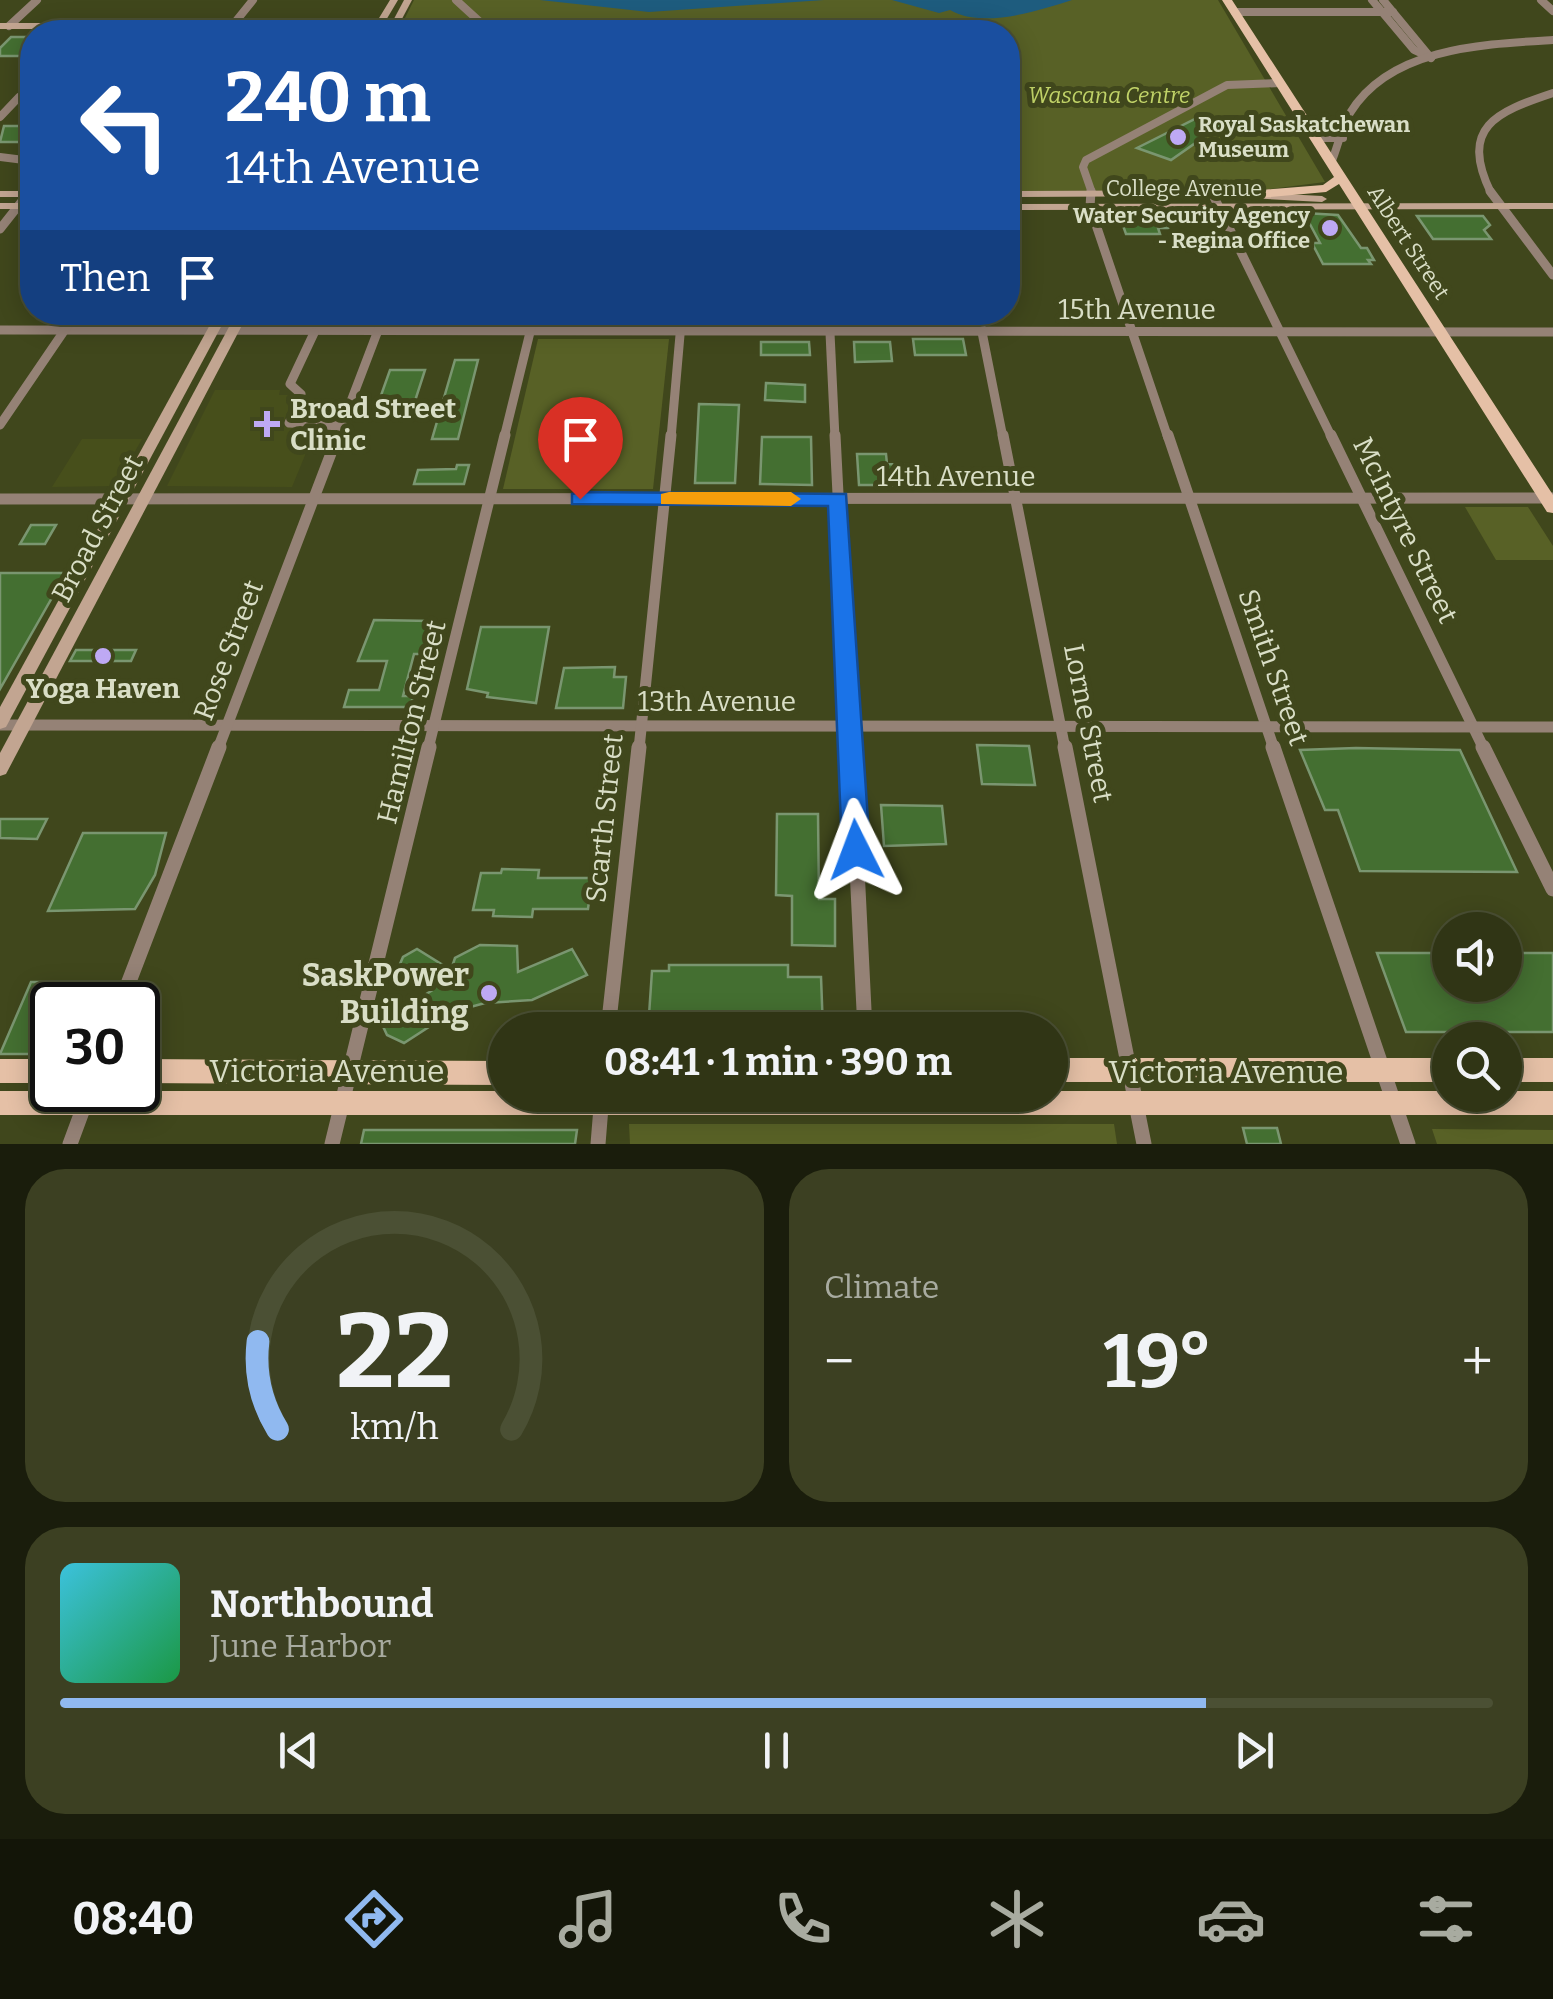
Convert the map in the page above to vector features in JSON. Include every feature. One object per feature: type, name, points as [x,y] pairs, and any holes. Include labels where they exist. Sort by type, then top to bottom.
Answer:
[{"type":"main road","name":"Albert Street","points":[[1232,7],[1551,502]]},
{"type":"main road","points":[[1260,194],[1326,188],[1340,178]]},
{"type":"main road","name":"College Avenue","points":[[1020,194],[1260,194],[1340,201],[1360,208]]},
{"type":"main road","name":"College Avenue","points":[[1351,194],[1445,206]]},
{"type":"main road","points":[[0,206],[18,206]]},
{"type":"main road","name":"College Avenue","points":[[1020,207],[1553,206]]},
{"type":"main road","name":"Broad Street","points":[[0,724],[216,325]]},
{"type":"main road","name":"Broad Street","points":[[0,769],[236,325]]},
{"type":"main road","name":"Victoria Avenue","points":[[1068,1070],[1432,1070]]},
{"type":"main road","points":[[1522,1070],[1553,1070]]},
{"type":"main road","points":[[0,1072],[30,1072]]},
{"type":"main road","name":"Victoria Avenue","points":[[160,1072],[488,1073]]},
{"type":"main road","name":"Victoria Avenue","points":[[160,1099],[342,1104],[488,1101]]},
{"type":"main road","name":"Victoria Avenue","points":[[0,1104],[30,1102]]},
{"type":"main road","name":"Victoria Avenue","points":[[1068,1103],[1553,1104]]},
{"type":"street","points":[[5,26],[37,0]]},
{"type":"street","points":[[237,20],[253,0]]},
{"type":"street","points":[[456,0],[474,20]]},
{"type":"street","points":[[1282,0],[1290,12]]},
{"type":"street","points":[[1372,0],[1414,50],[1431,58]]},
{"type":"street","points":[[1383,0],[1431,58]]},
{"type":"street","points":[[1541,0],[1553,11]]},
{"type":"street","points":[[1232,7],[1290,12],[1393,12]]},
{"type":"street","points":[[1332,163],[1351,112],[1378,83],[1431,58],[1483,46],[1553,40]]},
{"type":"street","points":[[1090,207],[1092,194],[1083,167],[1086,160],[1227,85],[1280,82]]},
{"type":"street","points":[[1553,93],[1504,111],[1486,124],[1477,140],[1475,168],[1553,275]]},
{"type":"street","points":[[0,118],[20,97]]},
{"type":"street","points":[[1315,138],[1343,138]]},
{"type":"street","name":"McIntyre Street","points":[[1212,193],[1553,889]]},
{"type":"street","points":[[0,229],[18,206]]},
{"type":"street","name":"Smith Street","points":[[1090,207],[1408,1144]]},
{"type":"street","points":[[0,425],[69,325]]},
{"type":"street","name":"Rose Street","points":[[129,982],[380,325]]},
{"type":"street","name":"Hamilton Street","points":[[332,1144],[533,325]]},
{"type":"street","name":"Scarth Street","points":[[610,1012],[666,499],[681,325]]},
{"type":"street","points":[[830,325],[864,1012]]},
{"type":"street","name":"Lorne Street","points":[[981,325],[1144,1144]]},
{"type":"street","name":"15th Avenue","points":[[0,330],[1553,332]]},
{"type":"street","points":[[314,333],[290,384],[301,394],[289,423],[340,426]]},
{"type":"street","name":"14th Avenue","points":[[0,499],[1363,498],[1551,502]]},
{"type":"street","name":"13th Avenue","points":[[0,724],[1553,726]]},
{"type":"street","points":[[70,1144],[82,1112]]},
{"type":"street","points":[[598,1144],[600,1112]]},
{"type":"shaded area","points":[[215,390],[280,390],[279,395],[294,395],[282,426],[315,431],[292,487],[167,486]]},
{"type":"shaded area","points":[[82,439],[142,439],[115,486],[52,487]]},
{"type":"green space","name":"Wascana Centre","points":[[414,0],[1218,0],[1325,182],[1261,190],[1020,191],[1020,20],[404,20]]},
{"type":"green space","points":[[538,339],[669,339],[653,489],[503,489]]},
{"type":"green space","points":[[1465,507],[1528,507],[1553,546],[1553,560],[1496,560]]},
{"type":"green space","points":[[629,1124],[1114,1124],[1117,1144],[630,1144]]},
{"type":"green space","points":[[1432,1129],[1553,1130],[1553,1144],[1437,1144]]},
{"type":"water","points":[[540,0],[824,0],[649,12]]},
{"type":"water","points":[[892,0],[1072,0],[1027,13],[978,18],[950,10],[939,13]]},
{"type":"building","points":[[11,37],[20,37],[20,56],[0,56],[0,48]]},
{"type":"building","name":"Royal Saskatchewan Museum","points":[[1203,115],[1221,125],[1171,160],[1137,148]]},
{"type":"building","points":[[4,126],[20,126],[20,142],[0,142]]},
{"type":"building","points":[[1304,213],[1338,215],[1374,260],[1368,260],[1371,264],[1323,264],[1312,243],[1320,243]]},
{"type":"building","points":[[1417,216],[1483,216],[1490,225],[1484,230],[1491,239],[1433,239]]},
{"type":"building","points":[[1120,217],[1163,217],[1168,228],[1158,228],[1160,234],[1126,234]]},
{"type":"building","points":[[913,339],[963,339],[966,355],[915,355]]},
{"type":"building","points":[[761,342],[809,342],[810,355],[761,355]]},
{"type":"building","points":[[854,342],[890,342],[892,361],[855,362]]},
{"type":"building","points":[[455,360],[478,360],[458,439],[432,439]]},
{"type":"building","points":[[390,370],[425,370],[415,401],[379,401]]},
{"type":"building","points":[[766,383],[805,385],[805,402],[765,400]]},
{"type":"building","points":[[699,404],[739,405],[735,483],[695,483]]},
{"type":"building","points":[[762,437],[811,437],[812,485],[760,484]]},
{"type":"building","points":[[857,454],[886,454],[887,464],[905,465],[906,475],[916,475],[917,485],[859,485]]},
{"type":"building","points":[[457,465],[469,465],[464,484],[414,484],[418,470],[456,469]]},
{"type":"building","points":[[31,525],[56,525],[45,544],[20,544]]},
{"type":"building","points":[[0,573],[66,573],[0,689]]},
{"type":"building","points":[[374,620],[432,621],[421,654],[414,654],[403,696],[413,696],[410,707],[344,707],[349,690],[379,690],[387,661],[358,661]]},
{"type":"building","points":[[481,627],[549,627],[536,703],[487,697],[488,693],[467,689]]},
{"type":"building","name":"Yoga Haven","points":[[76,650],[136,650],[131,661],[70,661]]},
{"type":"building","points":[[615,667],[614,677],[626,677],[623,708],[556,708],[564,668]]},
{"type":"building","points":[[977,745],[1029,746],[1035,785],[982,784]]},
{"type":"building","points":[[1300,750],[1460,750],[1517,872],[1360,871],[1338,810],[1325,810]]},
{"type":"building","points":[[881,805],[942,806],[946,844],[884,846]]},
{"type":"building","points":[[777,814],[818,814],[819,899],[835,899],[835,946],[792,945],[792,896],[776,895]]},
{"type":"building","points":[[0,819],[47,819],[37,839],[0,838]]},
{"type":"building","points":[[83,833],[166,833],[155,875],[135,909],[48,911]]},
{"type":"building","points":[[502,869],[539,870],[538,878],[592,878],[588,909],[533,909],[532,917],[493,916],[494,910],[473,910],[481,873],[501,873]]},
{"type":"building","name":"SaskPower Building","points":[[480,945],[517,946],[518,972],[572,949],[587,975],[532,1000],[485,1003],[452,1012],[404,1043],[387,1035],[381,1022],[431,991],[397,971],[403,957],[417,949],[451,970],[455,958]]},
{"type":"building","points":[[1377,953],[1432,953],[1432,1002],[1522,1002],[1522,953],[1553,953],[1553,1032],[1522,1032],[1522,1022],[1432,1022],[1432,1032],[1406,1032]]},
{"type":"building","points":[[669,965],[788,965],[788,977],[821,977],[822,1012],[649,1012],[652,971],[669,971]]},
{"type":"building","points":[[30,984],[30,1054],[0,1054]]},
{"type":"building","points":[[1243,1128],[1277,1128],[1281,1144],[1247,1144]]},
{"type":"building","points":[[364,1130],[577,1130],[575,1144],[361,1144]]},
{"type":"slow traffic","points":[[669,499],[791,499]]},
{"type":"place","name":"Royal Saskatchewan Museum","points":[[1178,137]]},
{"type":"place","name":"Water Security Agency - Regina Office","points":[[1330,228]]},
{"type":"place","name":"Broad Street Clinic","points":[[267,424]]},
{"type":"place","name":"Yoga Haven","points":[[103,656]]},
{"type":"place","name":"SaskPower Building","points":[[489,993]]},
{"type":"route","points":[[580,499],[838,499],[856,850]]}]
